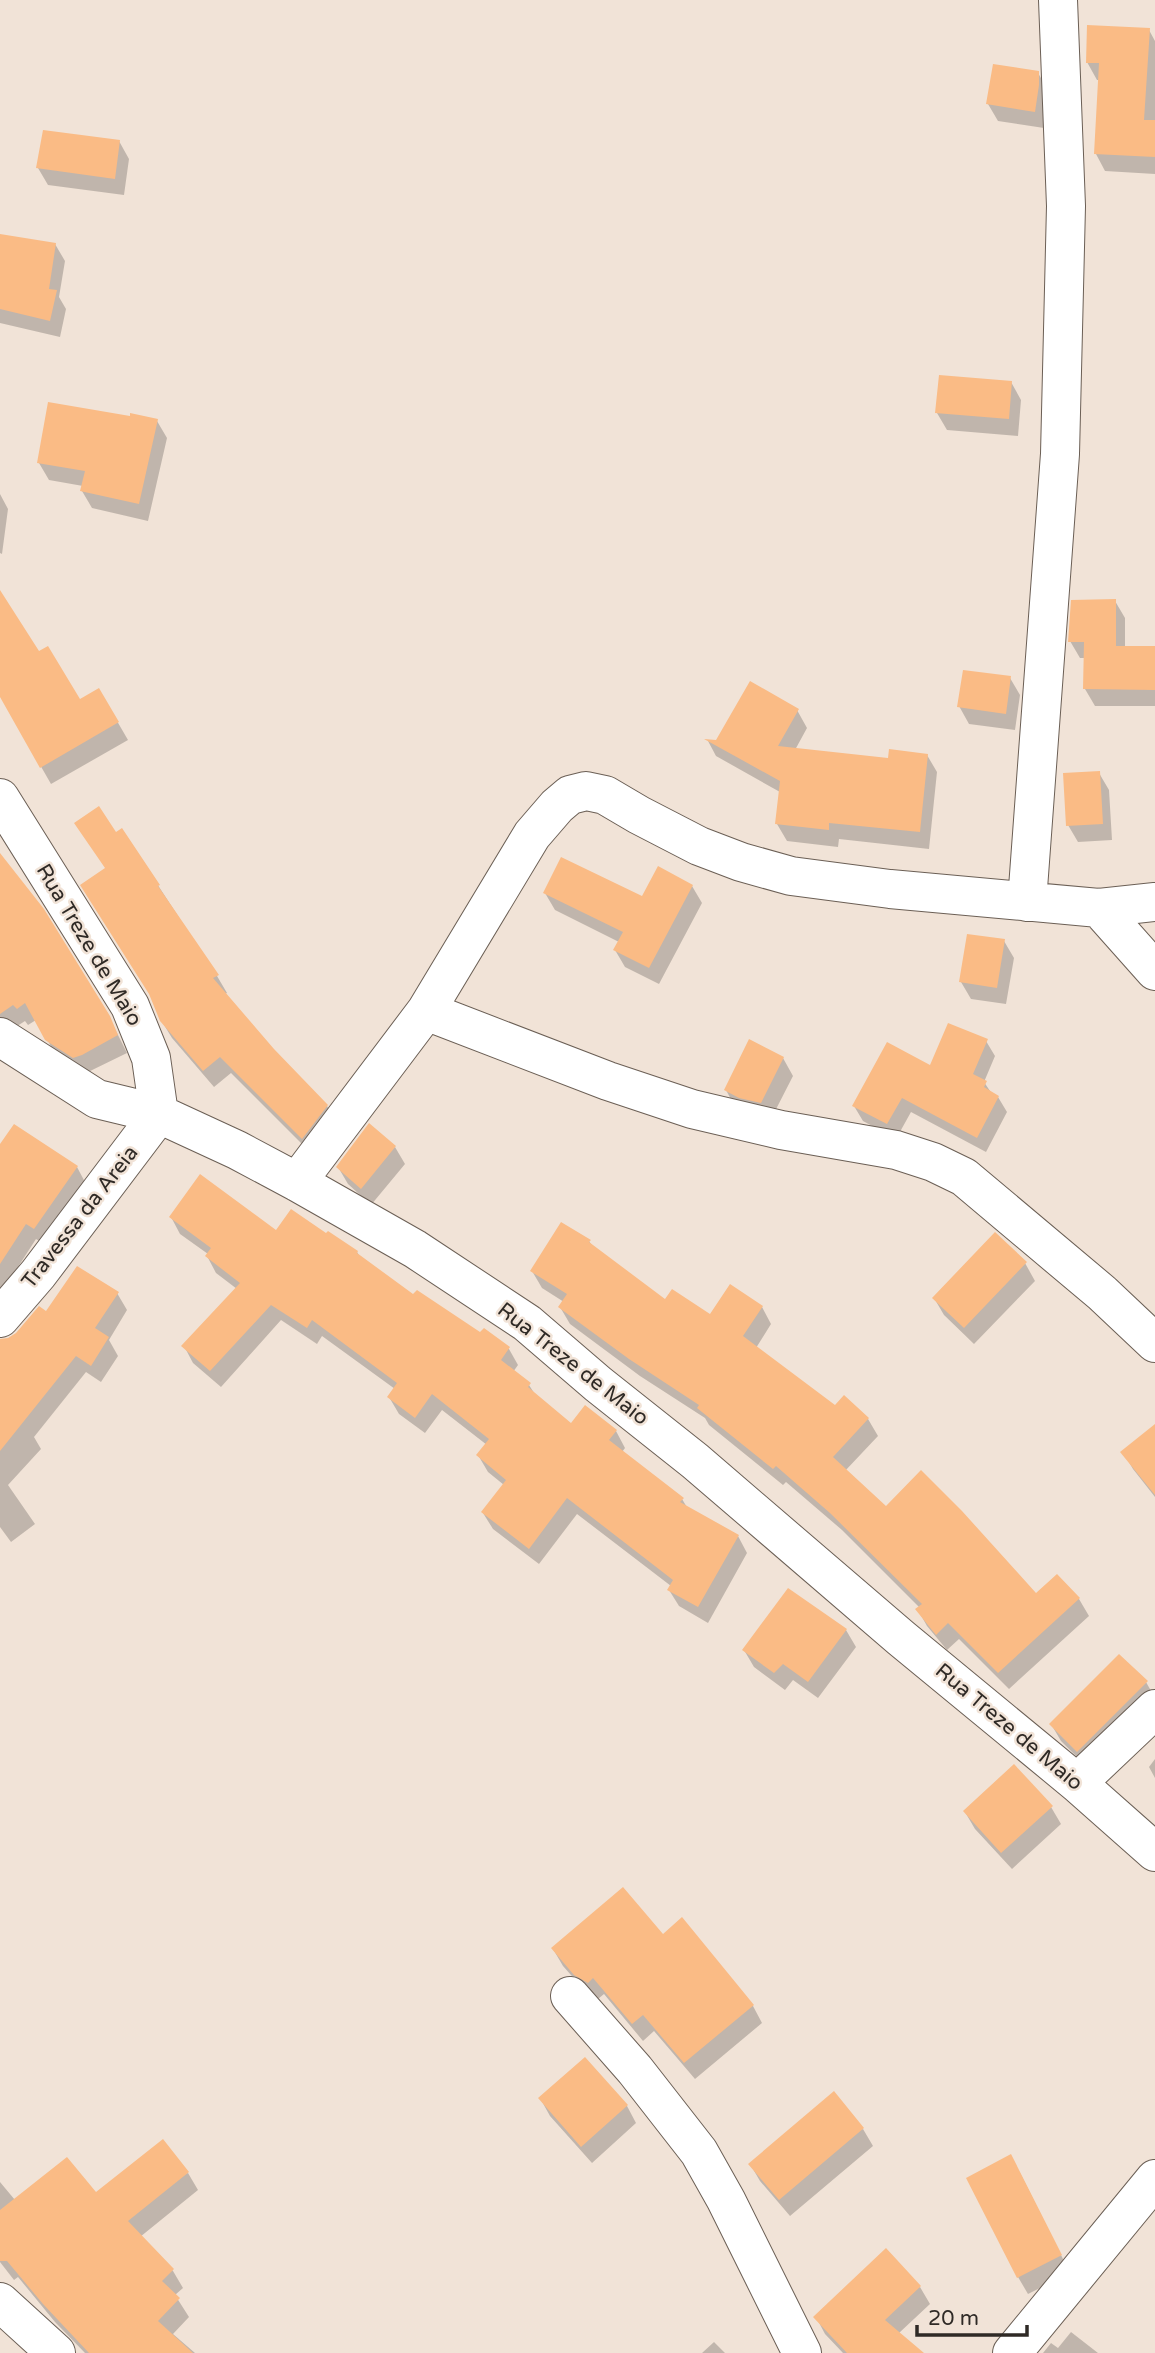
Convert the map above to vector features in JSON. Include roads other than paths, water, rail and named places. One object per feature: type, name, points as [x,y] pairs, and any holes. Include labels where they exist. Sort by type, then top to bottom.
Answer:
[{"type":"street","points":[[1027,902],[1060,454],[1066,206],[1058,0]]},
{"type":"street","points":[[297,1182],[426,1011],[532,835],[570,795],[586,790],[605,795],[699,846],[741,862],[791,876],[890,889],[1099,908],[1155,902]]},
{"type":"street","name":"Rua Treze de Maio","points":[[0,798],[130,1006],[151,1058],[159,1114],[237,1150],[415,1249],[527,1323],[695,1461],[1155,1852]]},
{"type":"street","points":[[1099,908],[1155,971]]},
{"type":"street","points":[[426,1011],[608,1081],[692,1109],[780,1130],[896,1150],[933,1162],[964,1177],[1102,1293],[1155,1343]]},
{"type":"street","points":[[0,1037],[97,1099],[159,1114]]},
{"type":"street","name":"Travessa da Areia","points":[[0,1318],[38,1273],[159,1114]]},
{"type":"street","points":[[1077,1783],[1155,1709]]},
{"type":"street","points":[[570,1996],[635,2070],[699,2152],[726,2200],[802,2353]]},
{"type":"street","points":[[1012,2353],[1155,2179]]},
{"type":"street","points":[[0,2302],[56,2353]]}]
